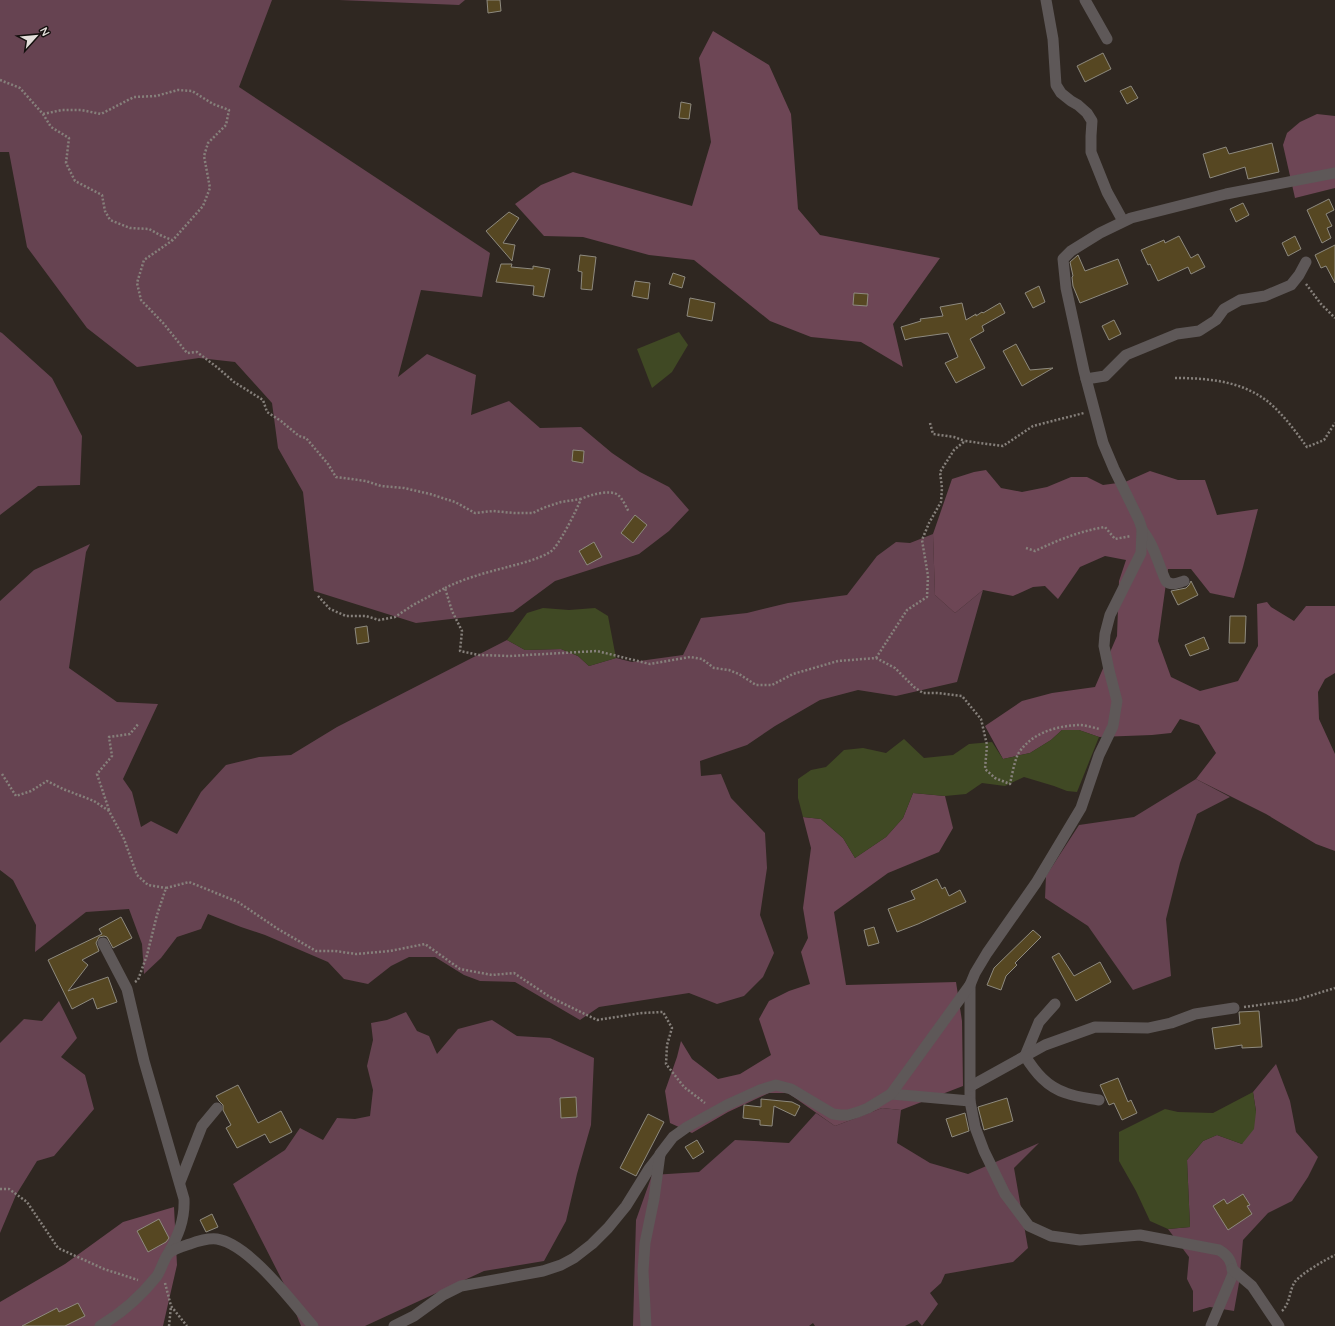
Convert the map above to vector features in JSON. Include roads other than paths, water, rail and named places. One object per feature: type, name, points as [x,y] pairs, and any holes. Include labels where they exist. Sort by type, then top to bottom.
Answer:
[{"type":"street","points":[[1041,0],[1052,39]]},
{"type":"street","points":[[1046,0],[1052,39],[1056,85],[1060,93],[1078,105],[1087,113],[1092,121],[1091,152],[1107,192],[1123,221]]},
{"type":"street","points":[[1085,0],[1107,39]]},
{"type":"street","points":[[394,1326],[414,1316],[443,1295],[460,1286],[543,1271],[574,1258],[592,1244],[622,1211],[649,1169],[673,1137],[687,1127],[716,1111],[760,1090],[776,1086],[791,1089],[827,1111],[840,1115],[858,1112],[891,1094],[970,985],[975,973],[987,953],[1036,882],[1081,808],[1112,726],[1117,701],[1105,654],[1105,634],[1110,615],[1141,553],[1142,534],[1139,520],[1102,443],[1066,288],[1063,259],[1071,251],[1123,221],[1226,194],[1335,173]]},
{"type":"street","points":[[1086,379],[1105,376],[1126,355],[1177,334],[1199,331],[1216,320],[1224,309],[1240,300],[1265,296],[1291,285],[1299,275],[1306,262]]},
{"type":"street","points":[[1142,534],[1147,535],[1166,581],[1169,584],[1184,581]]},
{"type":"street","points":[[100,1326],[128,1307],[149,1286],[162,1268],[177,1237],[184,1212],[184,1199],[180,1182],[144,1061],[127,989],[103,943]]},
{"type":"street","points":[[970,985],[970,1101],[975,1127],[984,1151],[1005,1194],[1029,1226],[1051,1236],[1080,1240],[1140,1234],[1219,1250],[1230,1258],[1232,1274],[1211,1326]]},
{"type":"street","points":[[1025,1056],[1039,1022],[1055,1004]]},
{"type":"street","points":[[971,1086],[1045,1045],[1095,1027],[1148,1028],[1171,1023],[1195,1014],[1234,1008]]},
{"type":"street","points":[[1025,1056],[1035,1071],[1046,1083],[1066,1094],[1099,1100]]},
{"type":"street","points":[[891,1094],[970,1101]]},
{"type":"street","points":[[180,1182],[202,1126],[217,1108]]},
{"type":"street","points":[[646,1326],[643,1271],[660,1154]]},
{"type":"street","points":[[168,1254],[193,1243],[216,1239],[228,1243],[252,1259],[290,1297],[313,1326]]},
{"type":"street","points":[[1232,1269],[1252,1286],[1277,1322]]}]
